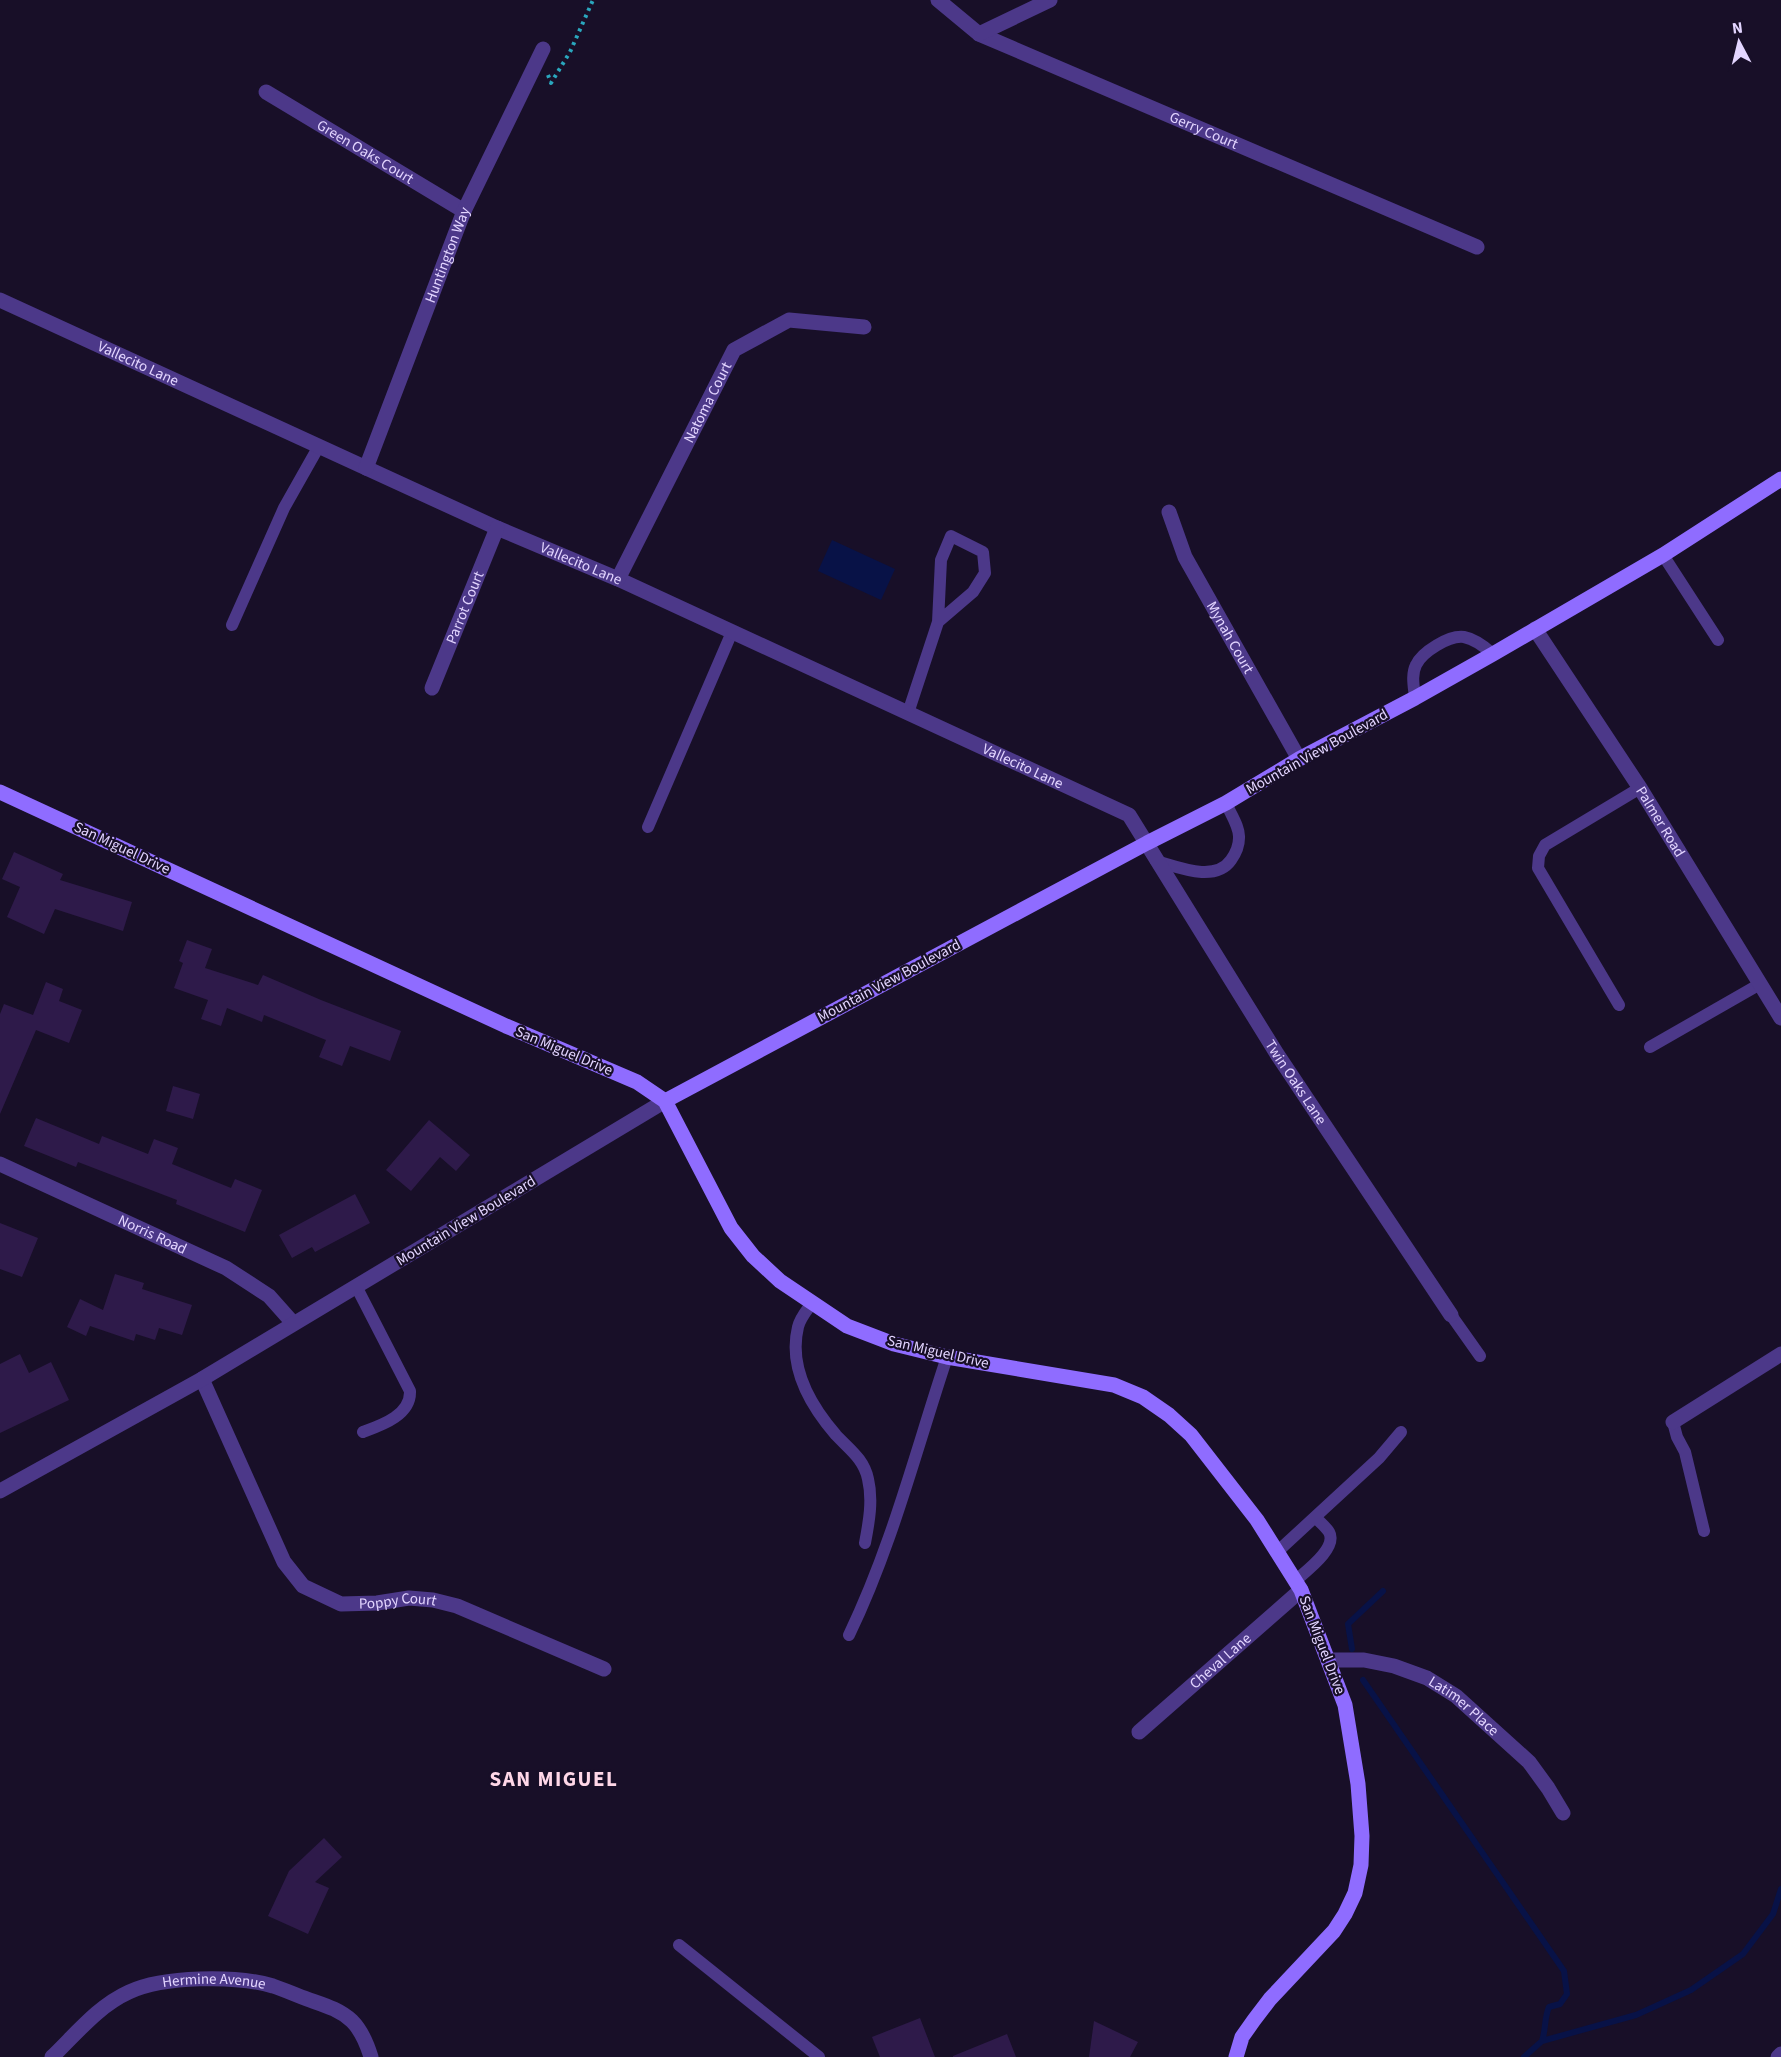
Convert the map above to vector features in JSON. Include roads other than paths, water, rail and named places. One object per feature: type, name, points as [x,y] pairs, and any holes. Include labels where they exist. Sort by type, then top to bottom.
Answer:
[{"type":"street","name":"Gerry Court","points":[[938,0],[979,34],[1478,248]]},
{"type":"street","points":[[979,34],[1050,0]]},
{"type":"street","name":"Huntington Way","points":[[366,468],[464,211],[543,49]]},
{"type":"street","name":"Green Oaks Court","points":[[266,92],[464,211]]},
{"type":"street","name":"Vallecito Lane","points":[[0,300],[497,528],[618,579],[1129,815],[1147,843]]},
{"type":"street","name":"Natoma Court","points":[[618,579],[734,350],[789,320],[864,327]]},
{"type":"street","name":"Mountain View Boulevard","points":[[0,1491],[202,1379],[665,1101],[1226,802],[1299,759],[1415,698],[1664,555],[1781,479]]},
{"type":"street","name":"Mynah Court","points":[[1169,512],[1185,557],[1299,759]]},
{"type":"street","name":"Parrot Court","points":[[432,688],[497,528]]},
{"type":"street","name":"Palmer Road","points":[[1535,629],[1640,788],[1781,1018]]},
{"type":"street","name":"San Miguel Drive","points":[[0,792],[506,1026],[638,1082],[665,1101],[732,1228],[753,1256],[780,1281],[848,1326],[894,1344],[947,1357],[1114,1385],[1143,1397],[1169,1415],[1191,1435],[1257,1520],[1298,1585],[1345,1705],[1358,1784],[1362,1836],[1361,1865],[1345,1914],[1334,1931],[1270,1999],[1242,2037],[1236,2057]]},
{"type":"street","name":"Twin Oaks Lane","points":[[1147,843],[1277,1054],[1451,1315]]},
{"type":"street","name":"Norris Road","points":[[0,1164],[226,1268],[269,1296],[293,1323]]},
{"type":"street","points":[[1673,1422],[1781,1354]]},
{"type":"street","name":"Poppy Court","points":[[202,1379],[284,1562],[303,1586],[341,1604],[376,1603],[409,1598],[433,1599],[457,1605],[604,1669]]},
{"type":"street","name":"Cheval Lane","points":[[1139,1732],[1298,1585]]},
{"type":"street","name":"Latimer Place","points":[[1329,1660],[1364,1660],[1394,1666],[1427,1678],[1456,1696],[1529,1762],[1563,1814]]},
{"type":"street","name":"Hermine Avenue","points":[[52,2057],[104,2006],[128,1992],[153,1983],[184,1979],[243,1981],[272,1985],[336,2009],[353,2022],[366,2042],[371,2057]]},
{"type":"lane","points":[[232,625],[284,508],[319,446]]},
{"type":"lane","points":[[908,713],[938,622],[941,560],[951,536],[983,552],[985,573],[974,592],[938,622]]},
{"type":"lane","points":[[1664,555],[1718,640]]},
{"type":"lane","points":[[648,827],[732,632]]},
{"type":"lane","points":[[1415,698],[1413,675],[1416,664],[1441,642],[1463,637],[1482,645],[1492,654]]},
{"type":"lane","points":[[1619,1005],[1538,868],[1537,862],[1545,845],[1640,788]]},
{"type":"lane","points":[[1156,861],[1195,871],[1214,872],[1227,866],[1237,852],[1240,836],[1226,802]]},
{"type":"lane","points":[[1650,1047],[1760,984]]},
{"type":"lane","points":[[356,1286],[410,1391],[410,1398],[400,1413],[387,1424],[363,1432]]},
{"type":"lane","points":[[812,1303],[798,1324],[795,1356],[798,1375],[812,1402],[836,1434],[859,1457],[868,1478],[870,1517],[865,1543]]},
{"type":"lane","points":[[1451,1315],[1480,1356]]},
{"type":"lane","points":[[849,1635],[869,1593],[891,1531],[947,1357]]},
{"type":"lane","points":[[1673,1422],[1677,1437],[1685,1452],[1704,1531]]},
{"type":"lane","points":[[1277,1552],[1379,1458],[1401,1432]]},
{"type":"lane","points":[[1298,1585],[1326,1551],[1331,1540],[1329,1531],[1316,1518]]},
{"type":"lane","points":[[679,1945],[819,2057]]},
{"type":"waterway","points":[[1352,1649],[1348,1624],[1383,1591]]},
{"type":"waterway","points":[[1363,1680],[1564,1971],[1567,1994],[1560,2004],[1549,2007],[1542,2041]]},
{"type":"waterway","points":[[1524,2057],[1542,2041],[1636,2015],[1691,1990],[1743,1954],[1773,1914],[1781,1889]]},
{"type":"district","name":"SAN MIGUEL","points":[[554,1779]]}]
